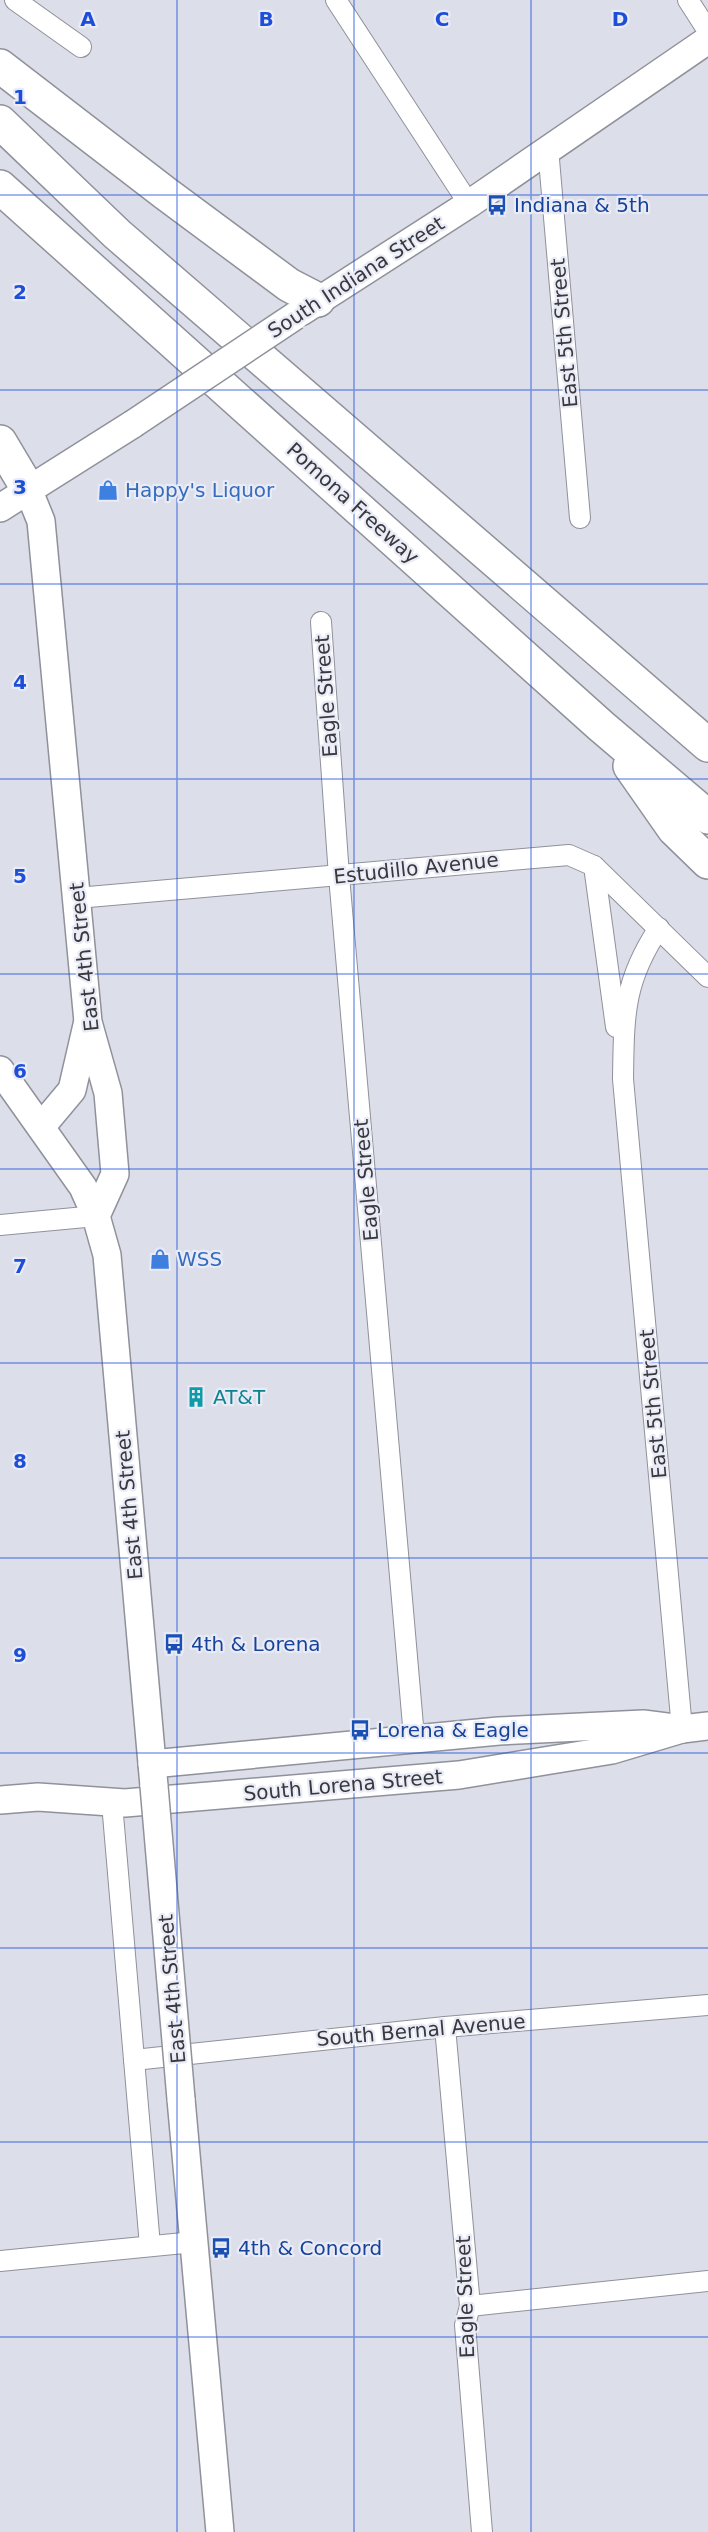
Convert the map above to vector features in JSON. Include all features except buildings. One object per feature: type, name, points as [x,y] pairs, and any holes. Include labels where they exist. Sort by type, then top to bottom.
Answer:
[{"type":"highway","points":[[0,66],[289,285],[307,308]]},
{"type":"highway","points":[[0,122],[117,234],[708,745]]},
{"type":"highway","name":"Pomona Freeway","points":[[0,187],[601,726],[708,817]]},
{"type":"highway","points":[[0,442],[28,489]]},
{"type":"highway","points":[[601,726],[674,829],[708,862]]},
{"type":"main road","name":"South Indiana Street","points":[[0,508],[133,424],[469,204],[708,40]]},
{"type":"main road","name":"East 4th Street","points":[[28,489],[41,520],[88,1022],[108,1093],[115,1174],[96,1216],[107,1255],[220,2532]]},
{"type":"main road","points":[[40,1127],[72,1090],[88,1022]]},
{"type":"main road","points":[[0,1070],[83,1187],[96,1216]]},
{"type":"main road","name":"South Lorena Street","points":[[153,1775],[414,1737],[644,1724],[695,1728]]},
{"type":"main road","name":"South Lorena Street","points":[[0,1800],[38,1797],[112,1803],[459,1775],[612,1750],[695,1728]]},
{"type":"street","points":[[15,0],[81,47]]},
{"type":"street","points":[[336,0],[469,204]]},
{"type":"street","points":[[688,0],[708,31]]},
{"type":"street","name":"East 5th Street","points":[[548,148],[580,518]]},
{"type":"street","name":"Eagle Street","points":[[321,622],[339,876],[414,1737]]},
{"type":"street","name":"Estudillo Avenue","points":[[77,898],[569,855],[594,866],[660,928],[708,978]]},
{"type":"street","name":"East 5th Street","points":[[594,866],[623,1079],[695,1728]]},
{"type":"street","name":"East 5th Street","points":[[623,1079],[627,998],[633,976],[644,951],[660,928]]},
{"type":"street","points":[[0,1225],[96,1216]]},
{"type":"street","points":[[112,1803],[150,2246]]},
{"type":"street","name":"South Bernal Avenue","points":[[134,2060],[445,2027],[708,2005]]},
{"type":"street","name":"Eagle Street","points":[[445,2027],[470,2306],[465,2325],[482,2532]]},
{"type":"street","points":[[0,2261],[194,2242]]},
{"type":"street","points":[[470,2306],[708,2281]]},
{"type":"place","name":"Indiana & 5th","points":[[497,205]]},
{"type":"place","name":"Happy's Liquor","points":[[108,490]]},
{"type":"place","name":"WSS","points":[[160,1259]]},
{"type":"place","name":"AT&T","points":[[196,1397]]},
{"type":"place","name":"4th & Lorena","points":[[174,1644]]},
{"type":"place","name":"Lorena & Eagle","points":[[360,1730]]},
{"type":"place","name":"4th & Concord","points":[[221,2248]]}]
